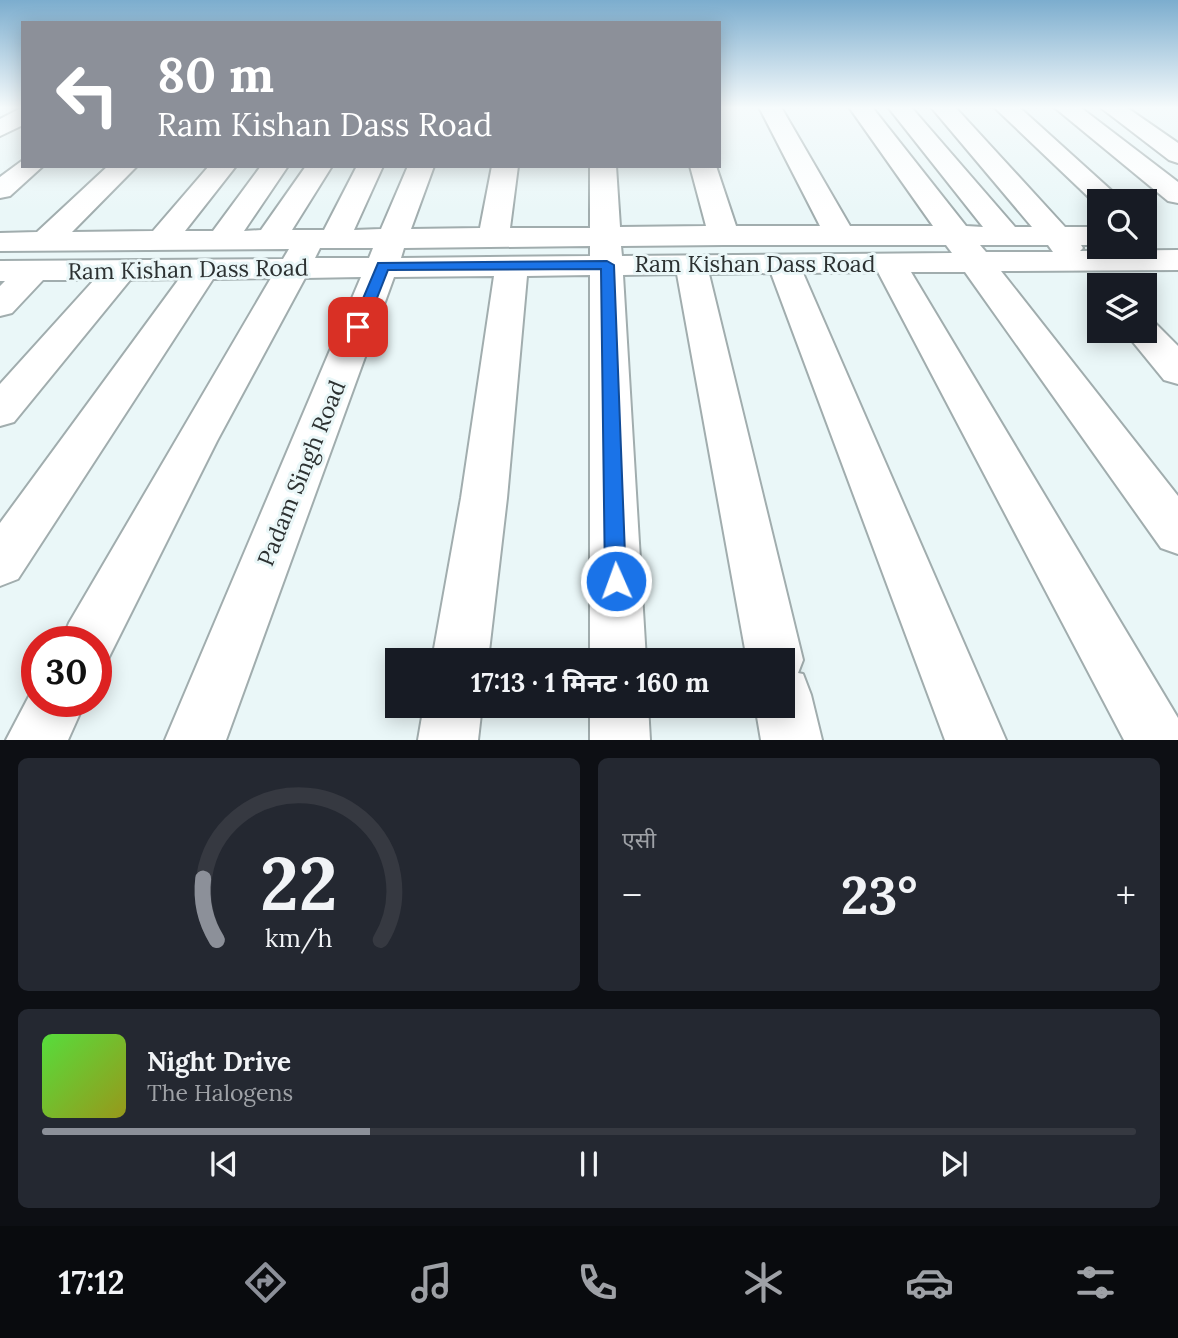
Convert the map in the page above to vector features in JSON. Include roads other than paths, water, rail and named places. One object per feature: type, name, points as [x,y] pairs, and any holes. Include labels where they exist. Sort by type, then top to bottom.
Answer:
[{"type":"street","points":[[789,142],[840,235]]},
{"type":"street","points":[[886,142],[1178,533]]},
{"type":"street","points":[[928,142],[1006,234]]},
{"type":"street","points":[[973,142],[1055,234],[1094,261]]},
{"type":"street","points":[[1043,142],[1096,189]]},
{"type":"street","points":[[1109,142],[1178,195]]},
{"type":"street","points":[[1159,142],[1178,155]]},
{"type":"street","points":[[0,171],[21,155]]},
{"type":"street","points":[[0,190],[28,168]]},
{"type":"street","points":[[0,305],[40,256],[122,168]]},
{"type":"street","points":[[161,241],[221,168]]},
{"type":"street","points":[[0,564],[274,168]]},
{"type":"street","points":[[302,247],[319,168]]},
{"type":"street","points":[[97,626],[302,247],[368,168]]},
{"type":"street","name":"Padam Singh Road","points":[[195,740],[420,168]]},
{"type":"street","points":[[462,648],[484,498],[503,251],[505,168]]},
{"type":"street","points":[[603,168],[618,648]]},
{"type":"street","points":[[704,168],[724,236]]},
{"type":"street","points":[[0,217],[4,219],[7,230],[0,242]]},
{"type":"street","name":"Ram Kishan Dass Road","points":[[607,251],[691,264],[889,262],[965,248],[1006,234],[1055,234]]},
{"type":"street","name":"Ram Kishan Dass Road","points":[[0,242],[40,256],[121,270],[213,254],[302,247],[388,252],[607,251],[724,236],[840,235],[1094,261],[1164,247]]},
{"type":"street","name":"Ram Kishan Dass Road","points":[[0,271],[40,256],[161,241],[213,254]]},
{"type":"street","name":"Ram Kishan Dass Road","points":[[302,247],[388,252]]},
{"type":"street","points":[[889,262],[1157,740]]},
{"type":"street","points":[[783,263],[976,740]]},
{"type":"street","points":[[691,264],[772,648]]},
{"type":"street","points":[[0,411],[121,270]]},
{"type":"street","points":[[1153,343],[1178,370]]},
{"type":"street","points":[[36,740],[48,717]]},
{"type":"street","points":[[448,740],[451,718]]},
{"type":"street","points":[[619,718],[620,740]]},
{"type":"street","points":[[787,718],[792,740]]}]
